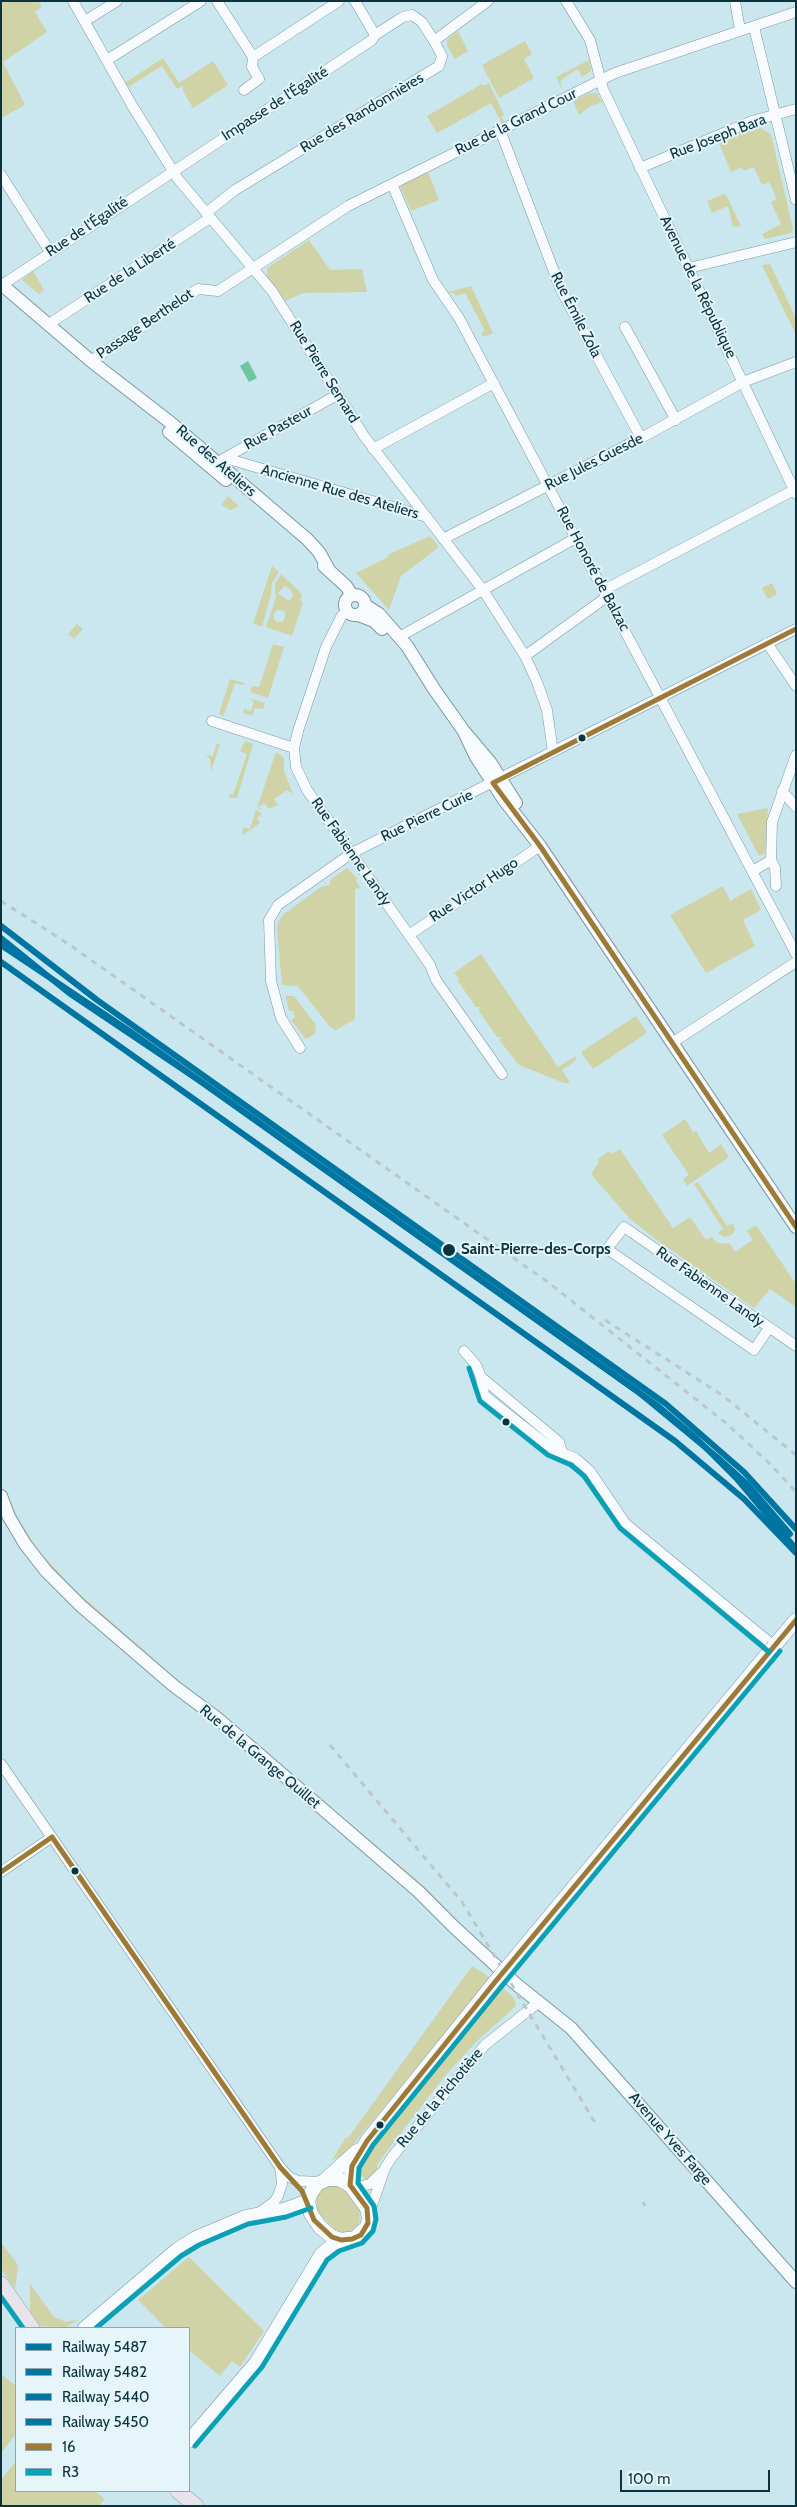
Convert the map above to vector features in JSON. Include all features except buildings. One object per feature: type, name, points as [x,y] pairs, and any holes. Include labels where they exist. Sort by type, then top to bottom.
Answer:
[{"type":"main road","points":[[352,2186],[352,2166],[367,2142],[495,1982],[796,1620]]},
{"type":"main road","points":[[345,2240],[332,2237],[320,2227],[311,2214],[308,2201],[314,2187],[367,2142]]},
{"type":"main road","points":[[190,2439],[256,2363],[321,2255],[333,2245],[358,2237],[368,2224],[369,2214],[364,2202],[352,2186],[340,2179],[323,2181]]},
{"type":"main road","points":[[86,2327],[186,2244],[204,2234],[246,2217],[284,2210],[308,2201]]},
{"type":"main road","points":[[1,2284],[31,2327]]},
{"type":"main road","points":[[179,2492],[196,2506]]},
{"type":"street","name":"Rue Pierre Semard","points":[[73,1],[133,107],[173,170],[282,305],[337,395],[373,449],[483,590],[525,656],[543,696],[553,752]]},
{"type":"street","points":[[85,21],[117,1]]},
{"type":"street","points":[[107,60],[201,1]]},
{"type":"street","points":[[218,1],[253,57],[252,67],[258,80],[244,90]]},
{"type":"street","points":[[253,57],[339,1]]},
{"type":"street","points":[[355,1],[375,35]]},
{"type":"street","points":[[434,41],[488,1]]},
{"type":"street","name":"Avenue de la République","points":[[566,1],[590,40],[600,80],[795,492]]},
{"type":"street","points":[[735,1],[740,30]]},
{"type":"street","name":"Rue de la Grand Cour","points":[[253,269],[348,206],[600,80],[630,67],[796,12]]},
{"type":"street","name":"Impasse de l'Égalité","points":[[173,170],[372,40],[375,35],[403,17],[412,15],[422,22],[434,41]]},
{"type":"street","points":[[754,27],[796,200]]},
{"type":"street","name":"Rue des Randonnières","points":[[208,215],[235,190],[439,66],[442,56],[434,41]]},
{"type":"street","name":"Rue Joseph Bara","points":[[640,168],[752,121],[796,110]]},
{"type":"street","name":"Rue Émile Zola","points":[[500,130],[561,290],[641,438]]},
{"type":"street","name":"Rue de l'Égalité","points":[[1,285],[173,170]]},
{"type":"street","points":[[1,175],[50,252]]},
{"type":"street","name":"Rue Honoré de Balzac","points":[[392,184],[433,280],[460,318],[796,954]]},
{"type":"street","name":"Rue de la Liberté","points":[[49,324],[208,215]]},
{"type":"street","points":[[689,268],[796,242]]},
{"type":"street","name":"Passage Berthelot","points":[[91,361],[198,289],[218,291],[253,269]]},
{"type":"street","name":"Rue des Ateliers","points":[[1,285],[49,324],[188,449],[330,570],[341,582],[354,605]]},
{"type":"street","points":[[625,327],[676,420]]},
{"type":"street","name":"Rue des Ateliers","points":[[91,361],[221,460],[307,539],[319,552],[330,570]]},
{"type":"street","name":"Rue Jules Guesde","points":[[444,539],[676,420],[743,382],[796,362]]},
{"type":"street","points":[[373,449],[494,383]]},
{"type":"street","name":"Rue Pasteur","points":[[221,460],[337,395]]},
{"type":"street","points":[[188,449],[221,460]]},
{"type":"street","name":"Ancienne Rue des Ateliers","points":[[221,460],[427,517]]},
{"type":"street","points":[[525,656],[606,593],[795,492]]},
{"type":"street","points":[[399,637],[576,538]]},
{"type":"street","points":[[354,605],[379,614],[399,637],[497,781],[509,807],[525,824],[796,1227]]},
{"type":"street","points":[[354,605],[376,623],[434,689]]},
{"type":"street","name":"Rue Fabienne Landy","points":[[354,605],[340,617],[326,647],[294,748],[296,767],[302,782],[430,965],[436,980],[502,1074]]},
{"type":"street","name":"Rue Pierre Curie","points":[[300,1048],[285,1026],[275,999],[271,981],[269,920],[278,905],[352,853],[796,629]]},
{"type":"street","points":[[767,644],[796,686]]},
{"type":"street","points":[[212,721],[294,748]]},
{"type":"street","points":[[776,886],[775,868],[771,860],[772,822],[796,755]]},
{"type":"street","points":[[782,791],[796,807]]},
{"type":"street","name":"Rue Victor Hugo","points":[[409,935],[540,846]]},
{"type":"street","points":[[753,871],[771,860]]},
{"type":"street","points":[[672,1043],[796,962]]},
{"type":"street","name":"Rue Fabienne Landy","points":[[769,1328],[754,1350],[607,1249],[624,1227],[796,1346]]},
{"type":"street","points":[[464,1352],[476,1365],[485,1396],[552,1449],[575,1458],[590,1471],[625,1523],[774,1646]]},
{"type":"street","name":"Rue de la Grange Quillet","points":[[1,1496],[9,1516],[25,1544],[46,1570],[82,1606],[174,1686],[217,1718],[419,1892],[464,1937],[539,2002]]},
{"type":"street","points":[[1,1764],[280,2167],[308,2201]]},
{"type":"street","points":[[1,1872],[52,1837]]},
{"type":"street","name":"Rue de la Pichotière","points":[[369,2214],[385,2168],[485,2045],[539,2002]]},
{"type":"street","name":"Avenue Yves Farge","points":[[539,2002],[584,2041],[796,2282]]},
{"type":"street","points":[[246,2217],[262,2211],[276,2199],[282,2184],[280,2167]]},
{"type":"street","points":[[352,2186],[370,2184],[385,2168]]},
{"type":"street","points":[[289,2177],[301,2182],[323,2181]]},
{"type":"shaded area","points":[[1,1],[38,1],[42,7],[35,12],[47,32],[3,62],[25,105],[1,118]]},
{"type":"shaded area","points":[[458,31],[468,51],[455,59],[447,46],[447,40]]},
{"type":"shaded area","points":[[525,41],[532,54],[524,59],[534,78],[499,98],[482,65]]},
{"type":"shaded area","points":[[163,58],[179,83],[213,61],[228,85],[193,108],[183,91],[183,86],[177,89],[162,66],[128,87],[125,83]]},
{"type":"shaded area","points":[[589,60],[591,71],[582,77],[578,69],[560,81],[563,91],[556,77]]},
{"type":"shaded area","points":[[489,83],[506,119],[504,115],[501,117],[504,121],[507,121],[502,123],[491,103],[437,133],[427,116],[482,84],[484,86]]},
{"type":"shaded area","points":[[589,93],[597,93],[602,102],[590,106],[579,115],[573,101]]},
{"type":"shaded area","points":[[759,124],[758,127],[771,134],[793,229],[791,233],[765,239],[762,234],[781,224],[771,202],[777,199],[769,182],[762,185],[754,167],[744,171],[742,167],[731,172],[718,141]]},
{"type":"shaded area","points":[[428,172],[439,200],[411,211],[400,186]]},
{"type":"shaded area","points":[[724,194],[741,226],[733,227],[728,206],[712,213],[707,201]]},
{"type":"shaded area","points":[[309,240],[330,270],[362,269],[367,292],[303,293],[285,301],[267,278],[267,268]]},
{"type":"shaded area","points":[[770,264],[796,318],[796,335],[762,265]]},
{"type":"shaded area","points":[[33,271],[44,290],[39,294],[22,280]]},
{"type":"shaded area","points":[[471,286],[493,333],[483,337],[481,333],[485,331],[465,293],[456,296],[454,293],[445,293]]},
{"type":"shaded area","points":[[248,361],[257,378],[249,382],[240,366]]},
{"type":"shaded area","points":[[228,496],[239,506],[231,510],[221,505]]},
{"type":"shaded area","points":[[430,536],[439,547],[401,576],[389,610],[356,573],[388,557],[387,555]]},
{"type":"shaded area","points":[[272,566],[279,572],[272,583],[271,595],[262,627],[253,623]]},
{"type":"shaded area","points":[[281,574],[302,594],[300,600],[303,602],[292,636],[266,627],[276,597],[275,584]],"holes":[[[285,586],[291,590],[293,597],[288,601],[278,593]],[[277,610],[282,610],[286,614],[283,622],[277,622],[274,619],[273,615]]]},
{"type":"shaded area","points":[[772,583],[777,594],[768,599],[762,588]]},
{"type":"shaded area","points":[[77,624],[83,629],[74,639],[68,634]]},
{"type":"shaded area","points":[[273,644],[284,647],[268,698],[250,692],[252,686],[259,687]]},
{"type":"shaded area","points":[[230,679],[244,683],[243,685],[235,683],[223,717],[219,714]]},
{"type":"shaded area","points":[[248,698],[265,703],[263,709],[255,708],[252,716],[243,713],[244,709],[251,711],[254,701]]},
{"type":"shaded area","points":[[245,741],[253,744],[237,798],[229,798],[229,794],[233,795],[247,754],[240,751]]},
{"type":"shaded area","points":[[217,743],[220,744],[211,771],[210,759],[206,755],[213,756]]},
{"type":"shaded area","points":[[276,752],[284,758],[284,771],[293,794],[287,790],[274,799],[278,805],[269,809],[264,803],[259,807],[261,810],[257,808]]},
{"type":"shaded area","points":[[768,808],[765,853],[759,856],[737,814]]},
{"type":"shaded area","points":[[256,810],[262,814],[257,818],[260,823],[243,835],[243,827],[250,829]]},
{"type":"shaded area","points":[[347,868],[357,878],[356,881],[361,888],[355,889],[355,1019],[336,1030],[330,1027],[298,986],[282,985],[277,930],[278,922],[284,914],[321,887],[330,885],[330,880]]},
{"type":"shaded area","points":[[723,886],[730,901],[751,889],[761,910],[743,920],[755,946],[706,973],[670,915]]},
{"type":"shaded area","points":[[481,954],[558,1067],[576,1056],[575,1061],[562,1070],[570,1083],[564,1083],[519,1065],[500,1041],[501,1037],[497,1037],[479,1011],[480,1007],[476,1007],[458,981],[459,978],[454,973]]},
{"type":"shaded area","points":[[285,993],[286,996],[294,996],[316,1025],[315,1034],[306,1039],[291,1020],[295,1017],[293,1011],[289,1011]]},
{"type":"shaded area","points":[[636,1016],[647,1033],[593,1069],[581,1052]]},
{"type":"shaded area","points":[[685,1119],[693,1132],[696,1131],[709,1153],[721,1144],[729,1157],[687,1186],[683,1179],[689,1175],[662,1135]]},
{"type":"shaded area","points":[[620,1149],[673,1228],[690,1217],[706,1240],[712,1237],[718,1243],[730,1244],[735,1252],[753,1240],[747,1231],[756,1225],[796,1284],[796,1307],[770,1289],[754,1308],[630,1219],[591,1174],[599,1162],[597,1160],[609,1151],[612,1154]]},
{"type":"shaded area","points":[[698,1182],[727,1226],[733,1223],[735,1229],[732,1235],[725,1237],[718,1233],[723,1229],[694,1184]]},
{"type":"shaded area","points":[[10,1500],[19,1520],[38,1550],[74,1589],[181,1683],[245,1733],[268,1753],[267,1755],[190,1694],[89,1607],[48,1566],[27,1539],[7,1501]]},
{"type":"shaded area","points":[[346,1820],[425,1887],[448,1911],[449,1916],[345,1822]]},
{"type":"shaded area","points":[[472,1966],[491,1978],[351,2147],[340,2157],[332,2160],[346,2137],[348,2138]]},
{"type":"shaded area","points":[[503,1988],[514,1998],[516,2006],[478,2040],[444,2077],[384,2155],[377,2165],[377,2170],[366,2181],[358,2172],[376,2144]]},
{"type":"shaded area","points":[[331,2184],[345,2188],[360,2210],[359,2225],[352,2231],[342,2233],[335,2230],[318,2212],[316,2196],[322,2188]]},
{"type":"shaded area","points":[[1,2242],[18,2265],[15,2289],[1,2269]]},
{"type":"shaded area","points":[[189,2257],[264,2331],[240,2367],[232,2361],[220,2376],[190,2351],[190,2327],[165,2327],[138,2300]]},
{"type":"shaded area","points":[[30,2284],[54,2317],[66,2322],[79,2319],[67,2327],[40,2326],[30,2311]]},
{"type":"shaded area","points":[[1,2374],[15,2385],[15,2435],[1,2453]]},
{"type":"shaded area","points":[[15,2462],[15,2492],[96,2492],[105,2499],[99,2506],[1,2506],[1,2480]]},
{"type":"railway","points":[[1,901],[67,943],[549,1283],[727,1424],[769,1463],[796,1492]]},
{"type":"railway","points":[[605,1320],[722,1395],[796,1455]]},
{"type":"railway","points":[[330,1745],[462,1902],[597,2126]]},
{"type":"railway","points":[[643,2202],[645,2206]]},
{"type":"rail line","name":"5482","points":[[1,926],[97,1000],[666,1404],[744,1472],[796,1529]]},
{"type":"rail line","name":"5487","points":[[1,938],[69,993],[203,1083],[658,1406],[696,1438],[737,1479],[796,1549]]},
{"type":"rail line","name":"5440","points":[[1,945],[131,1032],[637,1391],[748,1485],[790,1534]]},
{"type":"rail line","name":"5450","points":[[1,962],[675,1441],[744,1499],[796,1553]]},
{"type":"transit line","name":"16","points":[[796,629],[493,783],[540,846],[796,1227]]},
{"type":"transit line","name":"R3","points":[[469,1368],[480,1401],[548,1455],[571,1465],[584,1476],[620,1528],[769,1652]]},
{"type":"transit line","name":"16","points":[[52,1837],[280,2167],[302,2191],[314,2220],[332,2237],[341,2240],[352,2239],[361,2235],[368,2223],[367,2208],[350,2185],[352,2166],[367,2141],[495,1982],[796,1620]]},
{"type":"transit line","name":"R3","points":[[195,2446],[262,2367],[327,2260],[339,2251],[362,2243],[373,2231],[376,2219],[374,2206],[358,2183],[359,2168],[373,2145],[501,1987],[780,1651]]},
{"type":"transit line","name":"16","points":[[1,1872],[52,1837]]},
{"type":"transit line","name":"R3","points":[[97,2327],[181,2256],[199,2245],[248,2224],[286,2217],[311,2208]]},
{"type":"transit line","name":"R3","points":[[1,2297],[22,2327]]},
{"type":"place","name":"Saint-Pierre-des-Corps","points":[[449,1250]]}]
